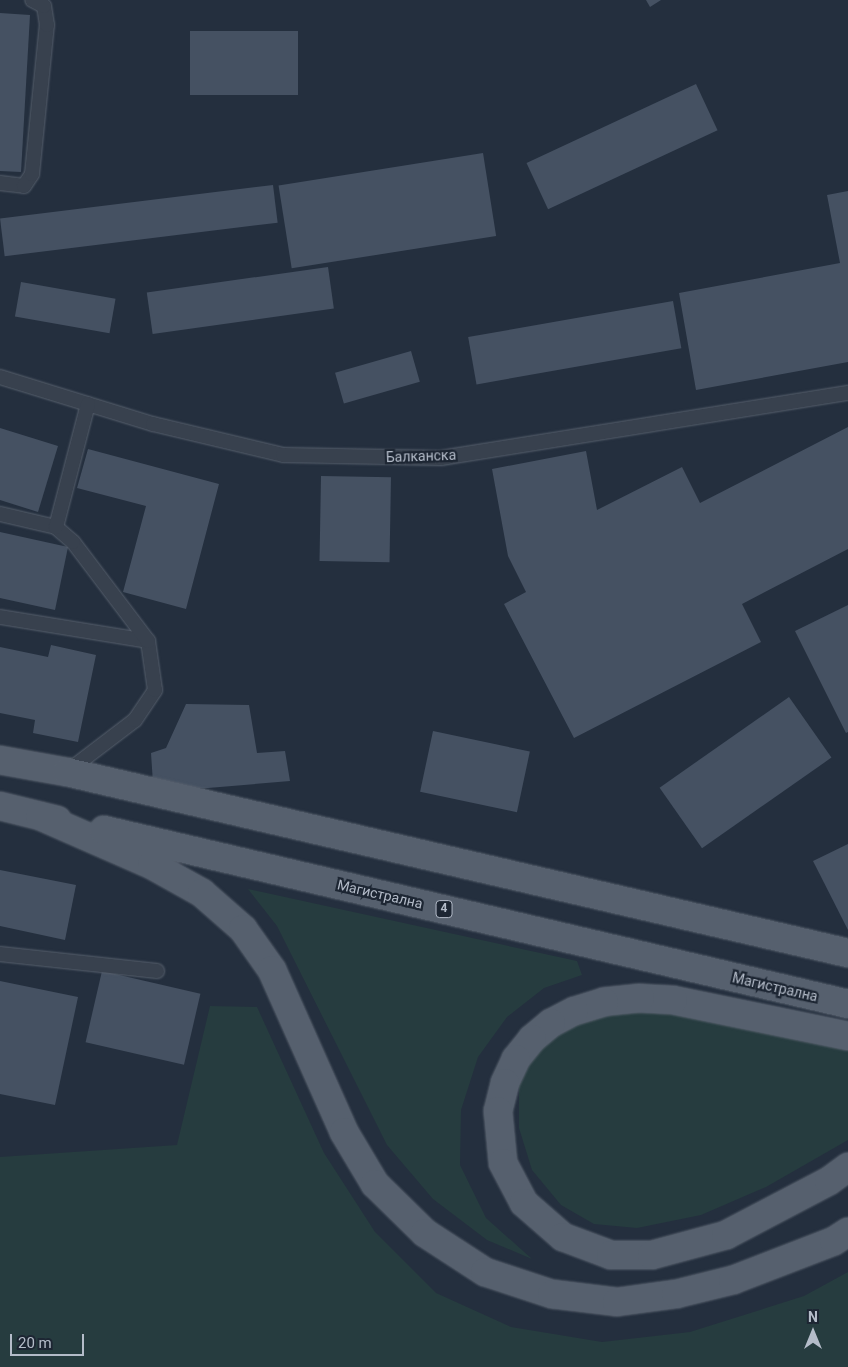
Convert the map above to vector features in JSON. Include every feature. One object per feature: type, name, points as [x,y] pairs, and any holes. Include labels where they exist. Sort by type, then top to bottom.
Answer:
[{"type":"main road","points":[[0,760],[67,772],[848,953]]},
{"type":"main road","name":"Магистрална","points":[[0,806],[848,1004]]},
{"type":"main road","points":[[40,816],[152,865],[202,893],[243,929],[272,970],[344,1132],[375,1184],[425,1233],[485,1272],[552,1294],[617,1302],[676,1294],[733,1280],[825,1244],[848,1232]]},
{"type":"main road","points":[[848,1036],[673,1000],[640,998],[604,1002],[574,1011],[532,1039],[516,1059],[498,1111],[502,1163],[524,1202],[563,1237],[611,1255],[652,1255],[726,1235],[829,1181],[848,1167]]},
{"type":"lane","points":[[0,183],[24,186],[32,174],[47,25],[44,6],[32,0]]},
{"type":"lane","name":"Балканска","points":[[0,376],[153,424],[283,455],[441,458],[848,393]]},
{"type":"lane","points":[[56,527],[88,404]]},
{"type":"lane","points":[[0,514],[56,527],[73,542],[148,641],[155,690],[135,720],[67,772]]},
{"type":"lane","points":[[0,617],[148,641]]},
{"type":"lane","points":[[0,954],[157,971]]},
{"type":"green space","points":[[248,889],[577,961],[582,975],[544,988],[507,1017],[478,1057],[461,1110],[460,1165],[486,1218],[532,1259],[487,1240],[433,1199],[387,1145],[277,926]]},
{"type":"green space","points":[[210,1006],[257,1007],[324,1153],[375,1232],[436,1293],[511,1327],[602,1342],[690,1332],[804,1296],[848,1272],[848,1367],[0,1367],[0,1157],[177,1145]]},
{"type":"green space","points":[[618,1008],[669,1008],[848,1049],[848,1140],[766,1187],[701,1215],[637,1228],[594,1224],[561,1205],[532,1170],[519,1128],[519,1086],[539,1044],[571,1023]]},
{"type":"building","points":[[646,0],[661,0],[650,7]]},
{"type":"building","points":[[0,13],[30,15],[21,172],[0,171]]},
{"type":"building","points":[[190,31],[298,31],[298,95],[190,95]]},
{"type":"building","points":[[696,84],[718,130],[548,209],[527,163]]},
{"type":"building","points":[[483,153],[496,236],[292,268],[279,185]]},
{"type":"building","points":[[273,185],[278,223],[5,256],[0,219]]},
{"type":"building","points":[[848,191],[848,362],[696,390],[679,293],[840,263],[827,195]]},
{"type":"building","points":[[328,267],[334,309],[153,334],[147,292]]},
{"type":"building","points":[[21,282],[116,299],[109,333],[15,316]]},
{"type":"building","points":[[673,301],[681,348],[476,384],[468,337]]},
{"type":"building","points":[[411,351],[420,382],[344,404],[335,373]]},
{"type":"building","points":[[848,427],[848,549],[742,604],[761,642],[574,738],[504,604],[526,592],[508,556],[492,469],[586,451],[597,510],[682,467],[700,503]]},
{"type":"building","points":[[0,428],[58,446],[38,512],[0,500]]},
{"type":"building","points":[[88,449],[219,484],[186,609],[123,592],[146,506],[77,488]]},
{"type":"building","points":[[321,476],[391,477],[390,562],[320,561]]},
{"type":"building","points":[[0,532],[68,547],[55,610],[0,598]]},
{"type":"building","points":[[848,605],[848,732],[846,733],[795,631]]},
{"type":"building","points":[[51,645],[96,655],[78,742],[33,733],[35,720],[0,713],[0,647],[48,657]]},
{"type":"building","points":[[789,697],[831,758],[702,848],[660,788]]},
{"type":"building","points":[[186,704],[249,705],[257,753],[285,751],[290,781],[184,790],[153,783],[151,753],[166,748]]},
{"type":"building","points":[[433,731],[530,752],[517,812],[420,792]]},
{"type":"building","points":[[848,844],[848,930],[813,861]]},
{"type":"building","points":[[0,870],[76,885],[65,940],[0,926]]},
{"type":"building","points":[[102,971],[200,994],[184,1065],[86,1042]]},
{"type":"building","points":[[0,981],[78,997],[55,1105],[0,1094]]}]
